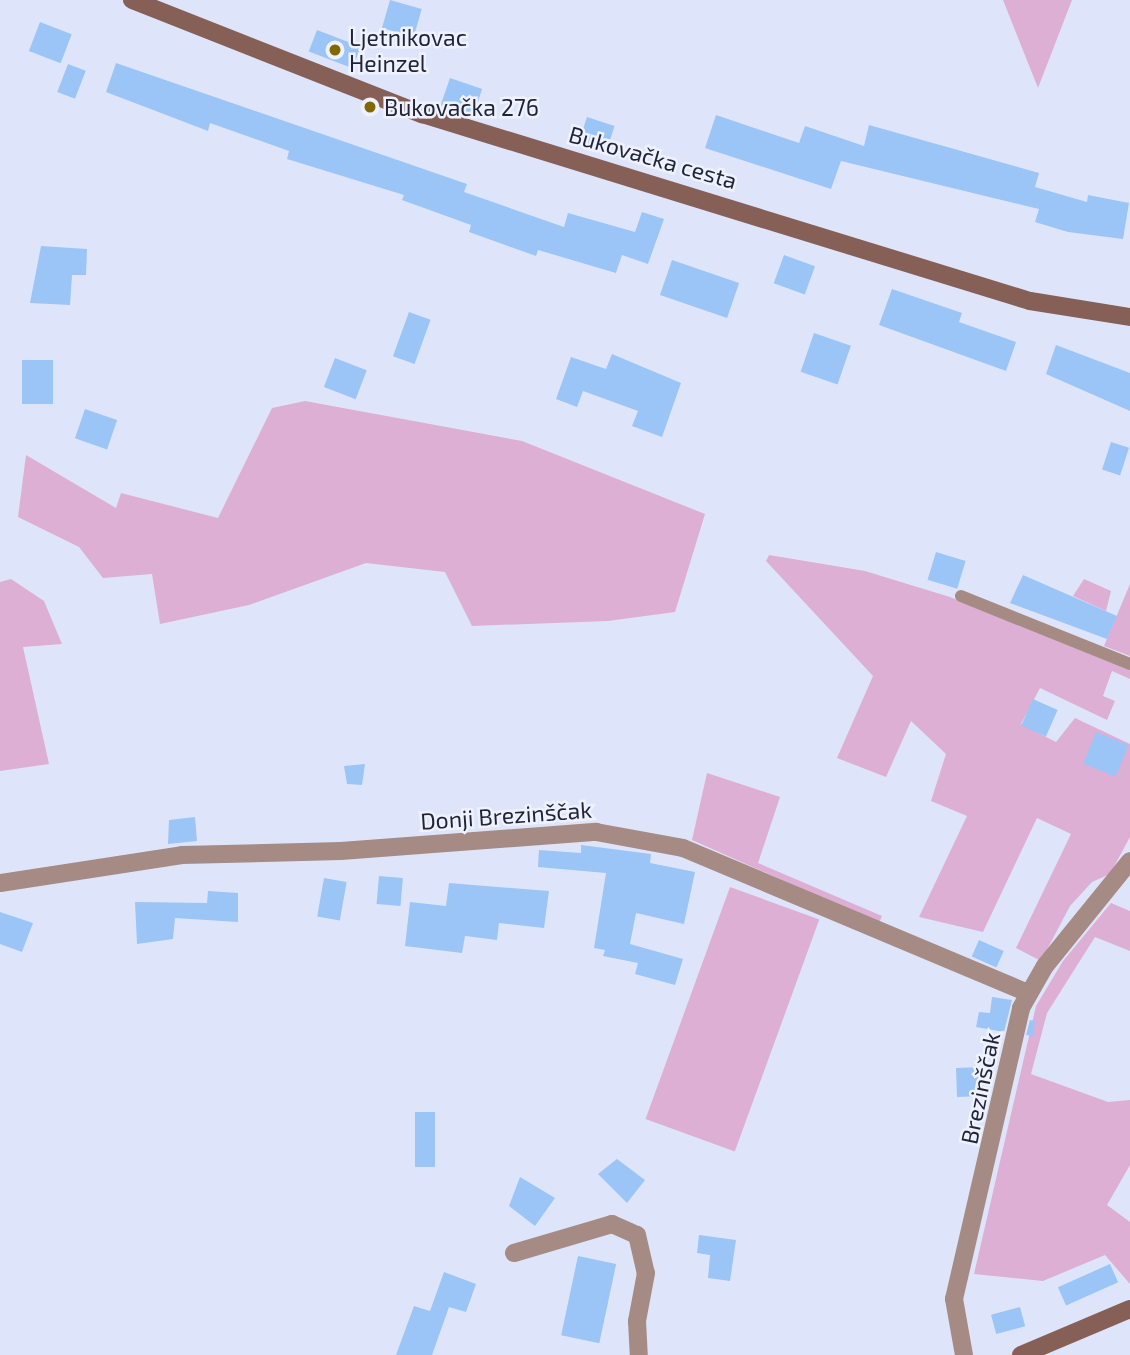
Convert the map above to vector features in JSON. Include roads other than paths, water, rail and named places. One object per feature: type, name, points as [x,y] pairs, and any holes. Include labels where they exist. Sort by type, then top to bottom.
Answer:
[{"type":"main road","name":"Bukovačka cesta","points":[[132,0],[422,114],[1030,301],[1129,319]]},
{"type":"main road","points":[[1021,1355],[1130,1309]]},
{"type":"street","name":"Donji Brezinščak","points":[[0,883],[182,855],[341,851],[596,832],[683,848],[1028,993]]},
{"type":"street","name":"Brezinščak","points":[[964,1355],[954,1299],[1028,993],[1130,862]]},
{"type":"street","points":[[514,1253],[612,1224],[637,1235],[646,1273],[636,1321],[639,1355]]},
{"type":"lane","points":[[961,596],[1130,664]]},
{"type":"place","name":"Ljetnikovac Heinzel","points":[[335,50]]},
{"type":"place","name":"Bukovačka 276","points":[[370,107]]}]
